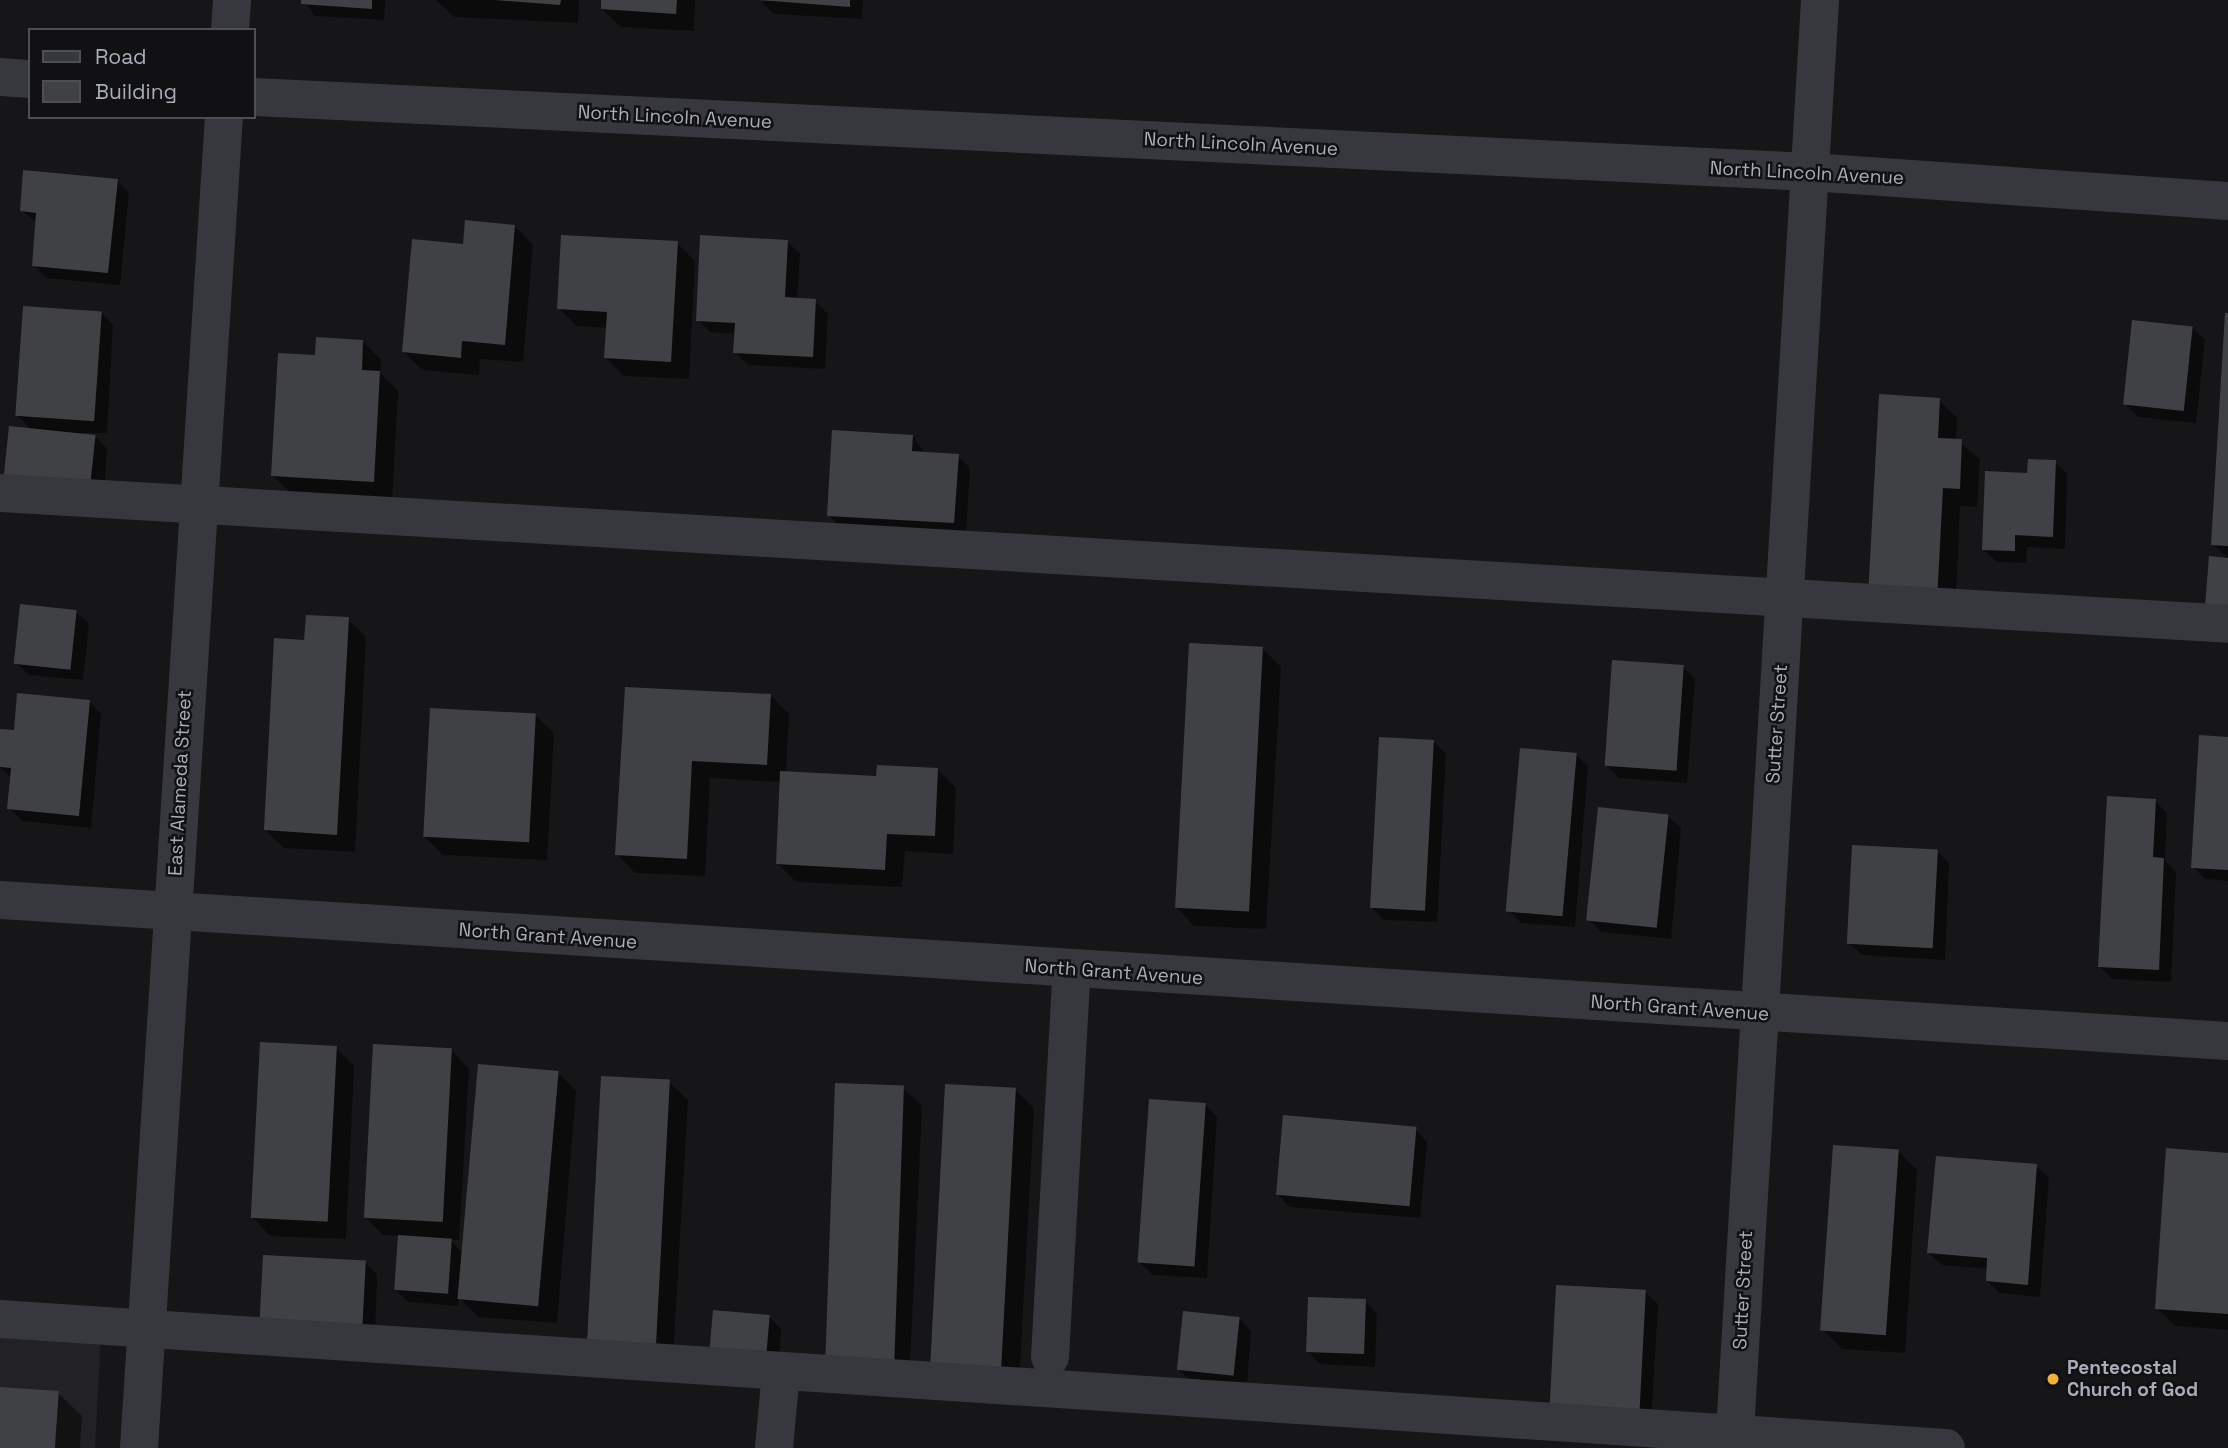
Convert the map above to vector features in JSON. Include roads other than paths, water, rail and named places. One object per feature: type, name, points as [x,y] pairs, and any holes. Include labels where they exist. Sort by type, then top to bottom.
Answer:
[{"type":"street","points":[[230,28],[232,0]]},
{"type":"street","name":"Sutter Street","points":[[1735,1442],[1820,0]]},
{"type":"street","points":[[0,77],[28,79]]},
{"type":"street","name":"North Lincoln Avenue","points":[[256,97],[1811,172],[2228,201]]},
{"type":"street","name":"East Alameda Street","points":[[139,1448],[196,506],[224,119]]},
{"type":"street","points":[[0,493],[2228,624]]},
{"type":"street","name":"North Grant Avenue","points":[[0,900],[1072,970],[2228,1041]]},
{"type":"street","points":[[1050,1357],[1072,970]]},
{"type":"street","points":[[0,1320],[781,1371],[1735,1442],[1946,1448]]},
{"type":"street","points":[[774,1448],[781,1371]]},
{"type":"place","name":"Pentecostal Church of God","points":[[2053,1379]]}]
